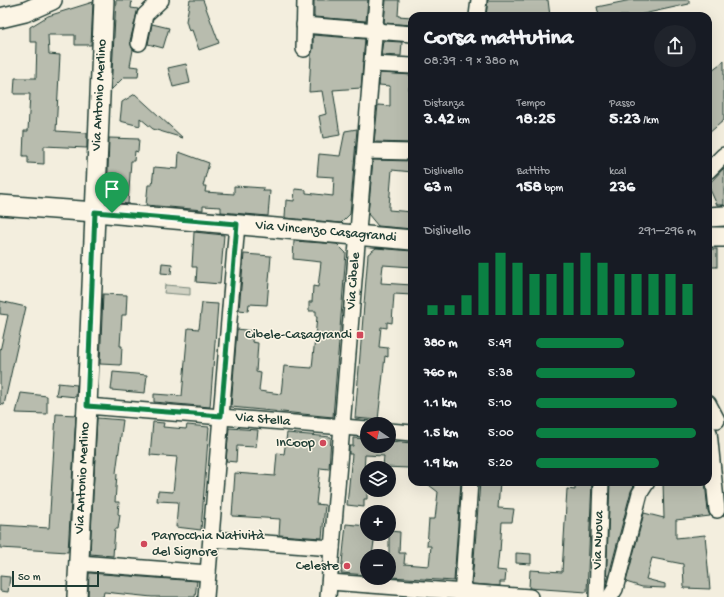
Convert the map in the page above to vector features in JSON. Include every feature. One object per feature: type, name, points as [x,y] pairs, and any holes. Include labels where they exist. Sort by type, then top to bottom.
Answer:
[{"type":"main road","points":[[0,18],[25,6],[52,0]]},
{"type":"main road","name":"Via Antonio Merlino","points":[[77,597],[87,406],[104,0]]},
{"type":"main road","name":"Via Vincenzo Casagrandi","points":[[0,205],[408,240]]},
{"type":"main road","points":[[712,237],[724,237]]},
{"type":"street","points":[[139,43],[145,15],[161,0]]},
{"type":"street","points":[[304,49],[305,0]]},
{"type":"street","name":"Via Cibele","points":[[328,597],[335,582],[333,543],[366,151],[377,0]]},
{"type":"street","points":[[478,12],[480,0]]},
{"type":"street","points":[[304,24],[408,34]]},
{"type":"street","points":[[372,64],[408,66]]},
{"type":"street","points":[[366,151],[408,152]]},
{"type":"street","points":[[712,167],[724,156]]},
{"type":"street","points":[[206,597],[203,573],[211,534],[237,224]]},
{"type":"street","name":"Via Stella","points":[[87,406],[360,428]]},
{"type":"street","points":[[714,427],[717,510]]},
{"type":"street","points":[[396,432],[408,433]]},
{"type":"street","points":[[462,594],[470,486]]},
{"type":"street","name":"Via Nuova","points":[[596,597],[601,486]]},
{"type":"street","points":[[610,597],[615,589],[640,493],[644,486]]},
{"type":"street","points":[[211,534],[333,543]]},
{"type":"street","points":[[79,563],[203,573]]},
{"type":"street","points":[[335,582],[462,594],[530,597]]},
{"type":"shaded area","points":[[165,285],[190,287],[190,295],[164,293]]},
{"type":"building","points":[[116,0],[132,0],[131,8],[138,9],[130,41],[133,50],[130,66],[139,67],[138,77],[124,77],[111,90]]},
{"type":"building","points":[[190,0],[203,0],[219,43],[199,50],[192,30],[189,31],[186,21]]},
{"type":"building","points":[[314,0],[368,0],[366,21],[314,17]]},
{"type":"building","points":[[386,0],[399,0],[398,16],[408,17],[408,25],[384,23]]},
{"type":"building","points":[[488,0],[548,0],[550,12],[486,12]]},
{"type":"building","points":[[631,0],[689,0],[689,4],[652,12],[598,12],[597,7]]},
{"type":"building","points":[[93,2],[91,45],[75,45],[75,35],[48,35],[49,54],[60,55],[56,131],[87,133],[87,148],[44,146],[44,164],[28,163],[28,156],[23,156],[24,131],[28,131],[30,94],[14,94],[15,78],[36,78],[37,42],[30,42],[30,27],[48,16]]},
{"type":"building","points":[[152,24],[169,28],[163,48],[148,44]]},
{"type":"building","points":[[313,35],[365,39],[361,88],[333,90],[340,135],[323,138],[319,116],[326,114],[322,91],[309,92]]},
{"type":"building","points":[[383,41],[402,42],[401,56],[381,55]]},
{"type":"building","points":[[724,61],[724,120],[712,130],[712,70]]},
{"type":"building","points":[[186,64],[190,83],[173,87],[168,68]]},
{"type":"building","points":[[380,73],[408,75],[408,143],[374,142],[378,105],[390,106],[390,86],[379,85]]},
{"type":"building","points":[[135,94],[183,138],[153,129],[140,118],[140,126],[120,121],[122,102]]},
{"type":"building","points":[[357,129],[350,214],[341,223],[285,218],[286,200],[294,201],[295,189],[306,190],[306,193],[333,196],[334,177],[317,176],[319,154],[340,156],[345,131]]},
{"type":"building","points":[[109,138],[139,139],[138,152],[135,151],[134,161],[131,161],[128,204],[107,202]]},
{"type":"building","points":[[179,152],[209,163],[203,186],[206,186],[205,192],[234,194],[234,186],[264,188],[263,191],[270,191],[268,216],[221,212],[221,207],[203,206],[203,210],[146,205],[148,185],[152,185],[154,167],[178,169]]},
{"type":"building","points":[[373,160],[408,161],[408,172],[392,170],[389,210],[408,212],[408,229],[378,226],[368,214]]},
{"type":"building","points":[[724,168],[724,205],[717,205],[712,194],[712,181]]},
{"type":"building","points":[[194,232],[224,235],[220,284],[196,282],[197,267],[192,267]]},
{"type":"building","points":[[294,241],[337,244],[346,253],[333,417],[231,407],[237,329],[253,331],[252,342],[258,343],[256,372],[261,373],[259,391],[281,394],[284,366],[312,368],[317,317],[316,311],[309,311],[309,302],[312,302],[313,286],[318,287],[321,262],[293,259]]},
{"type":"building","points":[[376,248],[408,251],[408,267],[383,265],[381,283],[408,285],[408,295],[394,294],[392,323],[387,322],[387,328],[381,327],[379,347],[388,348],[388,357],[385,356],[378,417],[355,418],[368,254]]},
{"type":"building","points":[[712,249],[717,249],[717,267],[712,267]]},
{"type":"building","points":[[244,254],[271,256],[267,305],[249,304],[248,311],[239,310]]},
{"type":"building","points":[[162,263],[172,264],[171,274],[161,273]]},
{"type":"building","points":[[103,294],[127,295],[126,315],[122,315],[120,346],[122,346],[121,365],[100,364]]},
{"type":"building","points":[[0,301],[26,307],[4,405],[0,404],[0,351],[8,315],[0,314]]},
{"type":"building","points":[[202,303],[218,304],[210,407],[154,402],[154,394],[182,396],[188,328],[199,329]]},
{"type":"building","points":[[113,372],[147,375],[145,393],[111,390]]},
{"type":"building","points":[[58,383],[77,385],[76,397],[56,395]]},
{"type":"building","points":[[21,393],[47,396],[47,414],[16,413]]},
{"type":"building","points":[[56,414],[76,415],[68,552],[0,548],[0,525],[49,528]]},
{"type":"building","points":[[97,418],[123,420],[116,473],[115,502],[119,502],[118,514],[120,515],[118,529],[115,529],[113,556],[90,554]]},
{"type":"building","points":[[153,422],[164,423],[163,427],[186,429],[187,425],[209,427],[201,530],[176,527],[178,502],[157,501],[158,491],[173,492],[177,457],[150,455]]},
{"type":"building","points":[[229,428],[258,430],[256,447],[237,446],[236,462],[226,461]]},
{"type":"building","points":[[287,433],[331,437],[329,469],[320,468],[316,504],[325,505],[322,538],[279,535],[280,519],[232,516],[235,473],[275,476],[277,453],[284,454]]},
{"type":"building","points":[[353,438],[360,438],[360,453],[396,453],[396,442],[408,443],[408,468],[396,468],[396,461],[384,461],[384,456],[365,455],[365,461],[360,461],[360,497],[367,497],[367,499],[364,499],[364,505],[360,505],[360,507],[347,505],[352,454],[349,454],[349,446],[353,446]]},
{"type":"building","points":[[430,486],[461,486],[454,581],[396,577],[396,549],[389,549],[389,541],[396,541],[396,532],[400,532],[399,553],[405,553],[404,564],[429,566],[431,546],[427,546],[429,519],[435,519],[438,492]]},
{"type":"building","points":[[480,486],[500,486],[498,508],[514,509],[512,522],[502,522],[497,570],[506,571],[505,582],[500,582],[500,586],[472,584]]},
{"type":"building","points":[[575,486],[592,486],[587,592],[529,588],[530,570],[562,572],[567,489],[575,490]]},
{"type":"building","points":[[610,486],[634,486],[631,491],[606,586]]},
{"type":"building","points":[[663,486],[705,486],[708,511],[710,516],[676,520],[676,538],[705,535],[710,589],[684,588],[683,564],[652,558],[646,579],[665,584],[665,588],[642,587],[626,582],[644,513],[664,518]]},
{"type":"building","points":[[346,524],[360,525],[360,541],[374,541],[373,549],[360,549],[360,574],[341,573]]},
{"type":"building","points":[[516,553],[531,554],[531,564],[516,563]]},
{"type":"building","points":[[89,573],[197,581],[195,597],[152,597],[104,592],[103,597],[88,597]]},
{"type":"building","points":[[0,576],[10,577],[8,592],[0,591]]},
{"type":"place","name":"Cibele-Casagrandi","points":[[360,335]]},
{"type":"place","name":"InCoop","points":[[323,443]]},
{"type":"place","name":"Parrocchia Natività del Signore","points":[[144,544]]},
{"type":"place","name":"Celeste","points":[[347,566]]},
{"type":"route","points":[[95,212],[112,213],[237,224],[221,416],[87,406],[95,212]]}]
